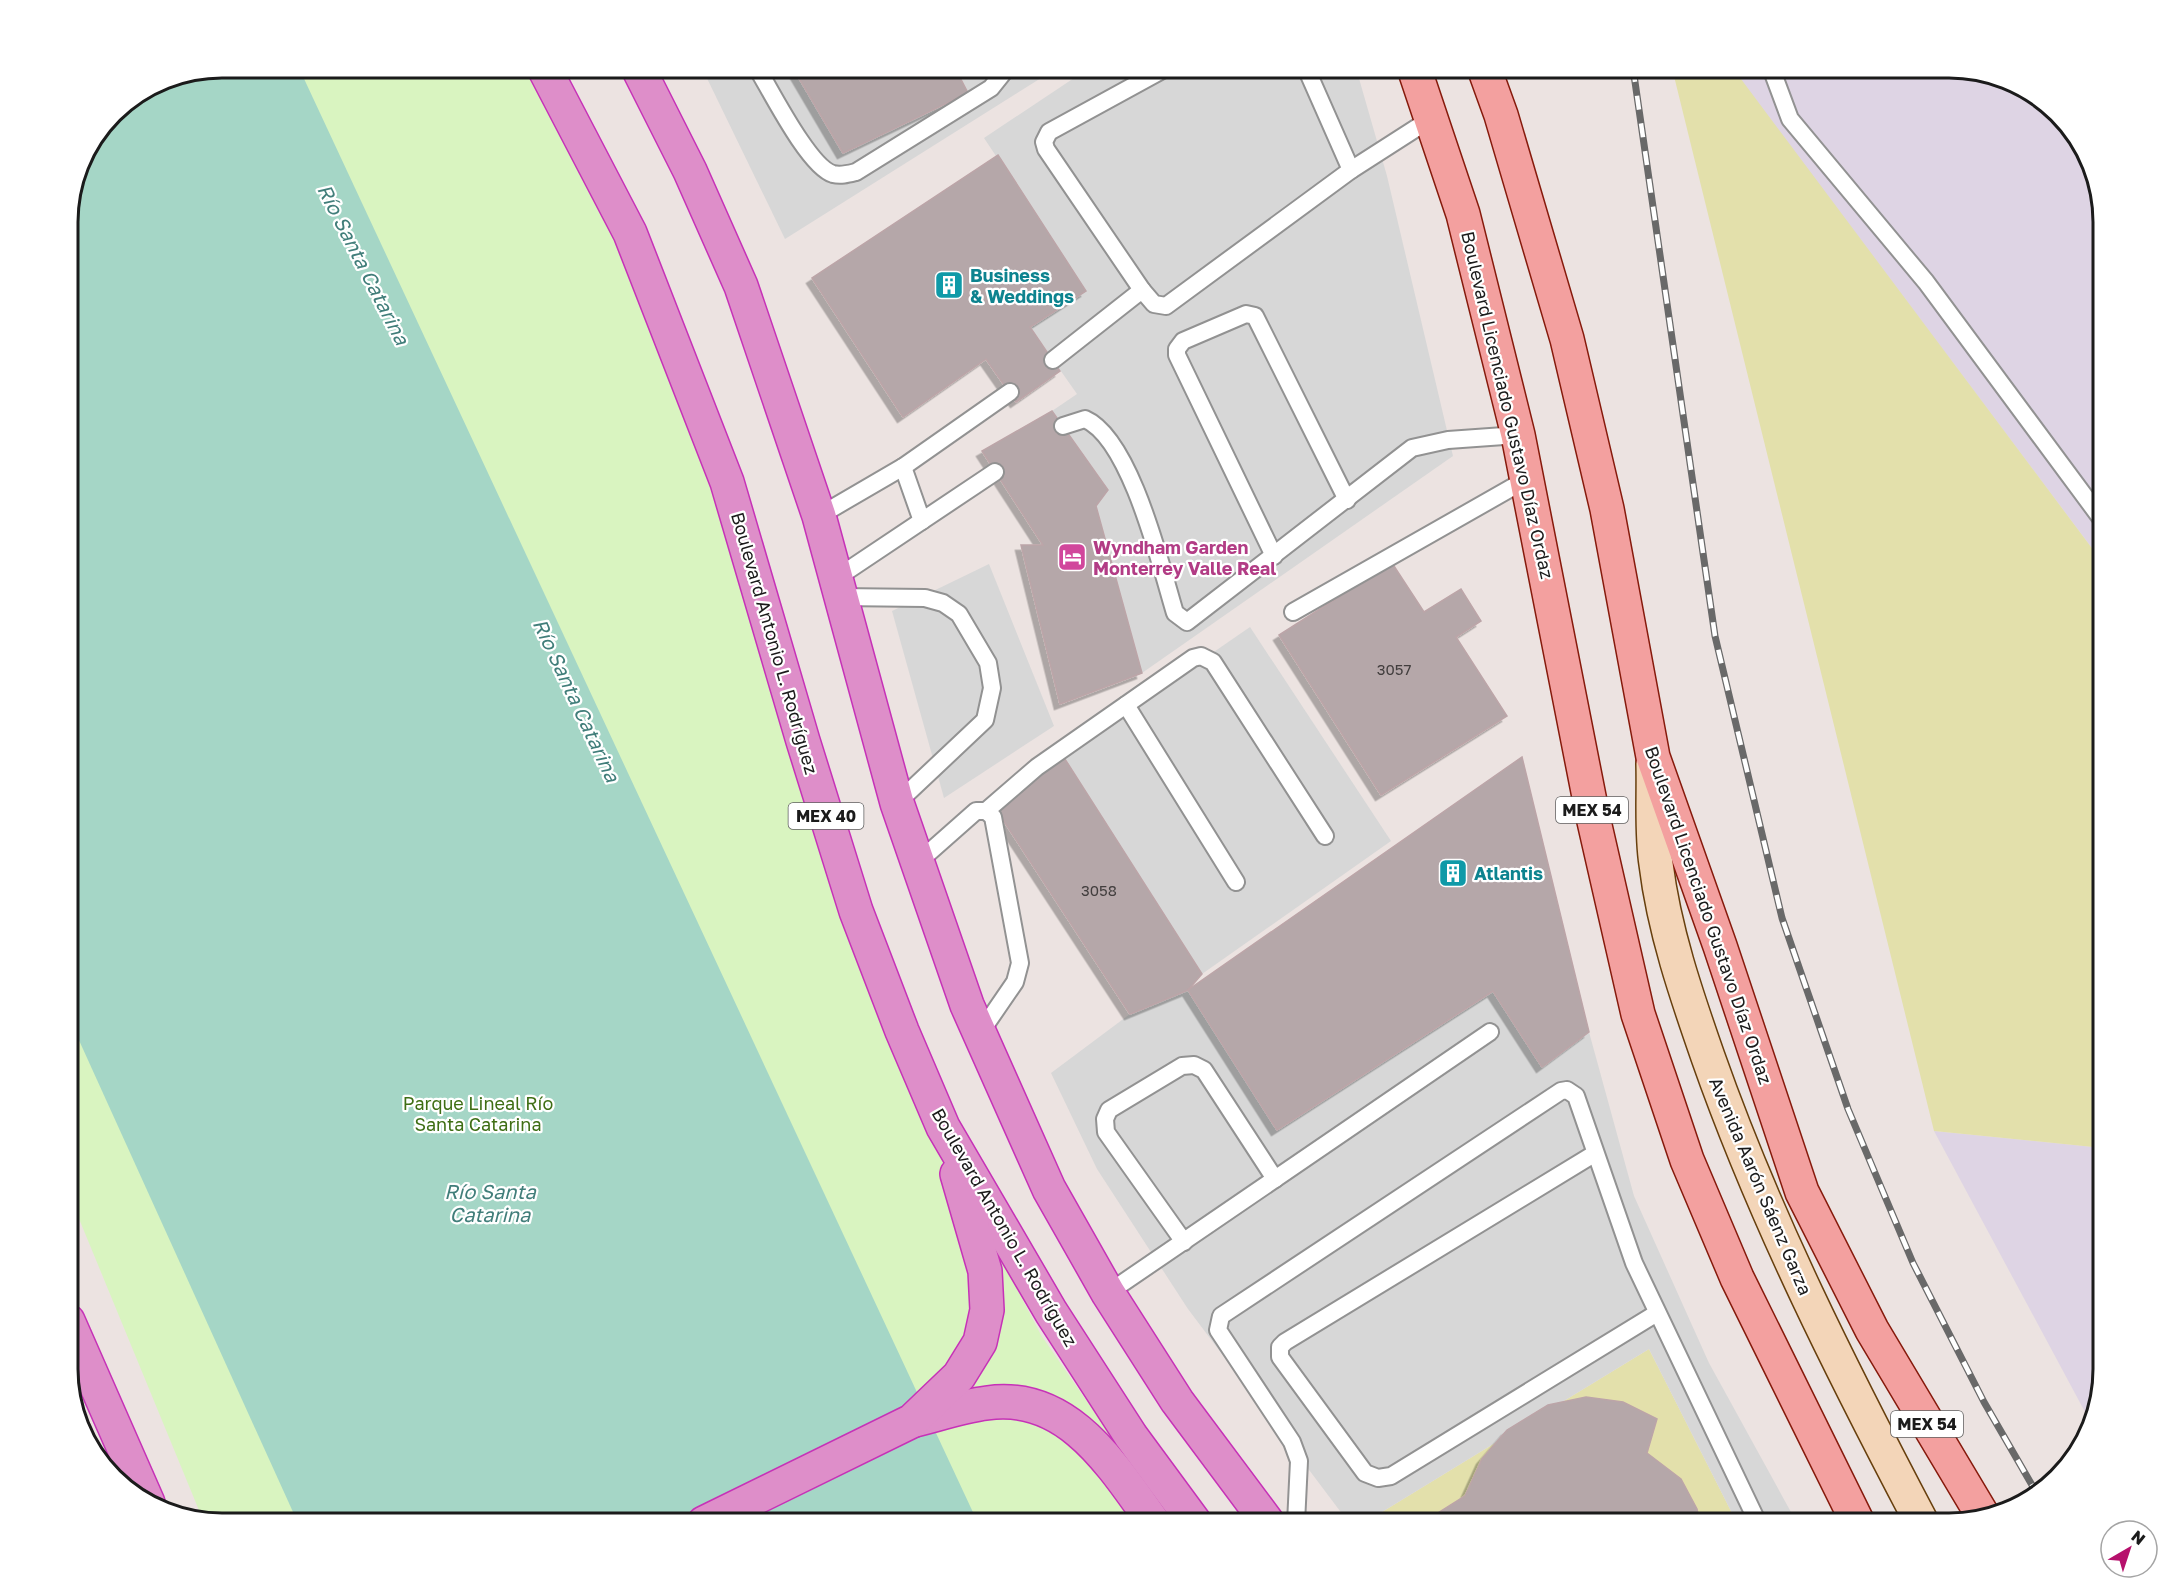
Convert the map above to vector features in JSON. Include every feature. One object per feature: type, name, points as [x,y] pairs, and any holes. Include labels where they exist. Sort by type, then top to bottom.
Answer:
[{"type":"highway","name":"Boulevard Antonio L. Rodríguez","points":[[549,78],[630,233],[727,482],[803,741],[856,910],[902,1031],[943,1126],[1051,1312],[1131,1436],[1187,1513]]},
{"type":"highway","points":[[648,78],[741,286],[819,516],[837,588],[916,864],[980,1033],[1049,1189],[1108,1293],[1177,1401],[1260,1513]]},
{"type":"highway","points":[[914,1421],[959,1376],[980,1342],[987,1310],[985,1271],[943,1126]]},
{"type":"highway","points":[[78,1345],[140,1487]]},
{"type":"highway","points":[[726,1513],[914,1421],[989,1402],[1026,1405],[1052,1414],[1080,1430],[1105,1455],[1146,1513]]},
{"type":"main road","name":"Boulevard Licenciado Gustavo Díaz Ordaz","points":[[1418,78],[1463,214],[1518,435],[1593,817],[1638,1014],[1687,1160],[1737,1278],[1853,1513]]},
{"type":"main road","name":"Boulevard Licenciado Gustavo Díaz Ordaz","points":[[1488,78],[1501,115],[1567,339],[1607,509],[1653,757],[1720,946],[1802,1192],[1872,1330],[1979,1510]]},
{"type":"main road","name":"Avenida Aarón Sáenz Garza","points":[[1653,757],[1655,863],[1670,940],[1730,1118],[1780,1239],[1833,1352],[1916,1513]]},
{"type":"lane","points":[[763,78],[813,160],[832,174],[843,175],[856,172],[991,88],[999,78]]},
{"type":"lane","points":[[1148,78],[1049,132],[1044,142],[1046,149],[1142,290],[1154,304],[1166,306],[1351,170],[1432,118]]},
{"type":"lane","points":[[1310,78],[1351,170]]},
{"type":"lane","points":[[1775,78],[1790,119],[1926,282],[2093,507]]},
{"type":"lane","points":[[1053,360],[1142,290]]},
{"type":"lane","points":[[1274,556],[1177,355],[1177,349],[1184,341],[1246,314],[1256,316],[1347,500]]},
{"type":"lane","points":[[819,516],[903,467],[1010,392]]},
{"type":"lane","points":[[1063,426],[1085,419],[1096,424],[1110,443],[1137,489],[1175,613],[1183,621],[1191,621],[1412,448],[1448,440],[1518,435]]},
{"type":"lane","points":[[903,467],[922,521]]},
{"type":"lane","points":[[837,588],[922,521],[995,472]]},
{"type":"lane","points":[[1293,612],[1527,479]]},
{"type":"lane","points":[[837,588],[925,598],[943,603],[963,620],[988,663],[992,688],[985,720],[897,803]]},
{"type":"lane","points":[[986,811],[1037,767],[1193,658],[1201,656],[1213,662],[1325,836]]},
{"type":"lane","points":[[1126,705],[1236,882]]},
{"type":"lane","points":[[916,864],[976,811],[986,811],[993,817],[1020,963],[1015,982],[980,1033]]},
{"type":"lane","points":[[1108,1293],[1490,1032]]},
{"type":"lane","points":[[1184,1242],[1106,1132],[1104,1119],[1109,1110],[1182,1066],[1194,1065],[1204,1070],[1275,1179]]},
{"type":"lane","points":[[1297,1513],[1299,1461],[1292,1442],[1218,1330],[1218,1322],[1225,1311],[1561,1091],[1567,1090],[1576,1096],[1594,1155],[1634,1263],[1753,1513]]},
{"type":"lane","points":[[1594,1155],[1285,1342],[1280,1347],[1280,1357],[1365,1473],[1378,1478],[1391,1476],[1657,1313]]},
{"type":"shaded area","points":[[707,78],[799,78],[843,153],[968,94],[960,78],[1041,78],[785,239]]},
{"type":"shaded area","points":[[1074,78],[1359,78],[1387,176],[1453,456],[1142,673],[1096,506],[1108,490],[1052,411],[1077,394],[1030,327],[1086,291],[984,138]]},
{"type":"shaded area","points":[[1674,78],[1740,78],[2093,550],[2093,1147],[1934,1131]]},
{"type":"shaded area","points":[[1739,78],[1968,79],[1996,86],[2029,102],[2051,120],[2069,142],[2082,167],[2092,203],[2093,550]]},
{"type":"shaded area","points":[[989,564],[1054,726],[944,798],[892,611]]},
{"type":"shaded area","points":[[1250,627],[1391,841],[1202,974],[1063,756]]},
{"type":"shaded area","points":[[1188,990],[1277,1130],[1493,991],[1541,1065],[1589,1032],[1634,1196],[1709,1363],[1792,1513],[1732,1513],[1649,1349],[1380,1513],[1341,1513],[1188,1309],[1097,1169],[1051,1073],[1130,1014]]},
{"type":"shaded area","points":[[1934,1131],[2093,1147],[2093,1379],[2086,1413]]},
{"type":"shaded area","points":[[1649,1349],[1732,1513],[1380,1513]]},
{"type":"green space","name":"Río Santa Catarina","points":[[212,78],[540,78],[698,409],[849,941],[945,1151],[1041,1335],[1164,1513],[199,1511],[78,1216],[78,212],[81,194],[97,150],[120,120],[142,102],[158,93],[194,81]]},
{"type":"water","name":"Río Santa Catarina","points":[[212,78],[304,78],[973,1513],[293,1513],[78,1038],[78,212],[89,167],[102,142],[120,120],[142,102],[158,93],[175,86]]},
{"type":"building","points":[[799,78],[960,78],[968,93],[843,153]]},
{"type":"building","name":"Business & Weddings","points":[[998,155],[1086,291],[1030,327],[1060,371],[1016,402],[986,359],[903,417],[812,278]]},
{"type":"building","points":[[1052,411],[1108,490],[1096,506],[1142,673],[1060,704],[1021,545],[1043,545],[982,451]]},
{"type":"building","points":[[1392,563],[1424,612],[1461,589],[1481,621],[1456,637],[1507,716],[1381,795],[1279,635]]},
{"type":"building","points":[[1063,756],[1202,974],[1188,990],[1130,1014],[994,806]]},
{"type":"building","name":"Atlantis","points":[[1522,757],[1589,1032],[1542,1067],[1493,991],[1277,1130],[1188,990]]},
{"type":"building","points":[[1586,1397],[1623,1402],[1657,1419],[1647,1453],[1681,1479],[1698,1513],[1438,1513],[1465,1496],[1482,1459],[1507,1430],[1548,1405]]},
{"type":"railway","points":[[1634,78],[1715,636],[1782,918],[1848,1109],[1913,1263],[1984,1402],[2033,1486]]},
{"type":"place","name":"Business & Weddings","points":[[949,285]]},
{"type":"place","name":"Wyndham Garden Monterrey Valle Real","points":[[1072,557]]},
{"type":"place","name":"Atlantis","points":[[1453,873]]},
{"type":"park label","name":"Parque Lineal Río Santa Catarina","points":[[478,1113]]}]
